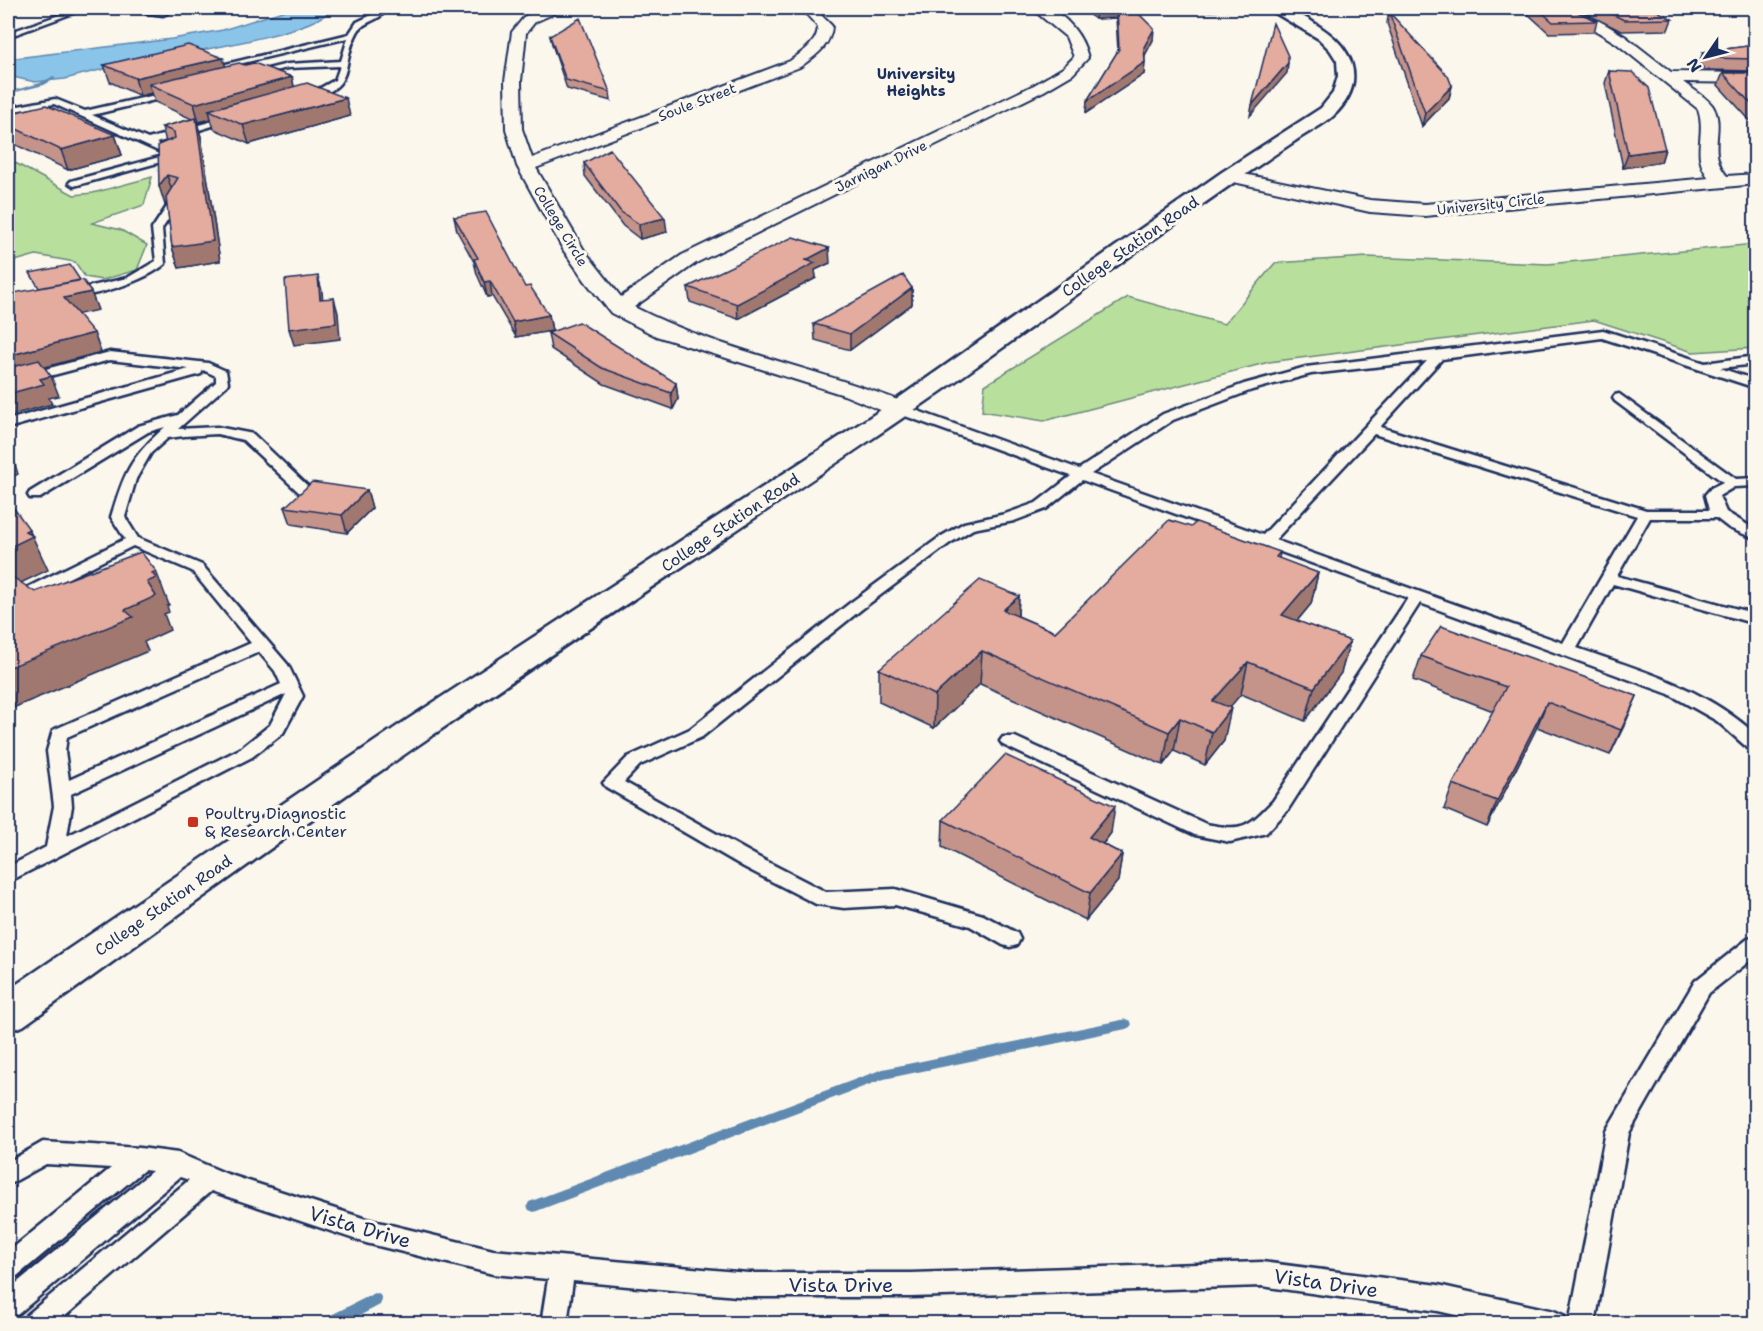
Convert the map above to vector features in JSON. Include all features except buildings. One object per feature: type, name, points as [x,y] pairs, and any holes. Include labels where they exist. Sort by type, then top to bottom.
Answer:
[{"type":"main road","name":"College Station Road","points":[[8,1013],[411,733],[899,409],[1229,176],[1327,112],[1339,99],[1347,81],[1344,60],[1329,40],[1304,22],[1274,8]]},
{"type":"street","name":"College Circle","points":[[559,8],[530,19],[519,32],[513,81],[514,129],[526,166],[574,251],[619,308],[664,331],[852,390],[899,409]]},
{"type":"street","name":"Soule Street","points":[[526,166],[795,64],[818,46],[825,33],[825,26],[807,8]]},
{"type":"street","name":"Jarnigan Drive","points":[[619,308],[689,259],[1039,88],[1068,70],[1081,58],[1080,48],[1067,28],[1037,8]]},
{"type":"street","points":[[1561,8],[1608,31],[1705,107],[1709,115],[1707,158],[1711,170],[1721,181]]},
{"type":"street","points":[[1667,76],[1755,78]]},
{"type":"street","name":"University Circle","points":[[1229,176],[1370,206],[1425,210],[1755,179]]},
{"type":"lane","points":[[8,35],[84,8]]},
{"type":"lane","points":[[113,8],[163,13],[176,8]]},
{"type":"lane","points":[[297,101],[317,95],[339,81],[353,35],[360,24],[381,13],[383,8]]},
{"type":"lane","points":[[226,65],[353,35]]},
{"type":"lane","points":[[242,76],[288,66],[344,63]]},
{"type":"lane","points":[[64,113],[80,112],[185,90]]},
{"type":"lane","points":[[8,110],[55,101],[176,155],[74,183]]},
{"type":"lane","points":[[149,142],[247,115]]},
{"type":"lane","points":[[62,296],[118,283],[155,268],[161,262],[162,254],[157,229],[177,198]]},
{"type":"lane","points":[[1010,939],[976,921],[895,897],[823,899],[751,862],[612,783],[634,761],[672,745],[703,728],[856,606],[945,540],[969,526],[1027,513],[1041,506],[1080,475],[1168,417],[1248,387],[1310,370],[1603,334],[1755,384]]},
{"type":"lane","points":[[8,383],[110,356],[208,367],[222,374],[222,383],[146,451],[129,479],[118,517],[133,541],[197,568],[282,669],[295,696],[277,729],[246,753],[8,875]]},
{"type":"lane","points":[[1266,542],[1438,356]]},
{"type":"lane","points":[[1706,366],[1755,360]]},
{"type":"lane","points":[[8,424],[208,367]]},
{"type":"lane","points":[[1619,398],[1732,483]]},
{"type":"lane","points":[[899,409],[1568,649],[1694,698],[1730,720],[1755,746]]},
{"type":"lane","points":[[35,495],[143,429],[180,419]]},
{"type":"lane","points":[[1371,429],[1646,514],[1719,514]]},
{"type":"lane","points":[[163,435],[215,431],[248,437],[309,494]]},
{"type":"lane","points":[[1755,482],[1732,483],[1719,488],[1712,495],[1712,503],[1719,514],[1733,525],[1755,535]]},
{"type":"lane","points":[[1568,649],[1646,514]]},
{"type":"lane","points":[[8,603],[133,541]]},
{"type":"lane","points":[[1609,578],[1755,619]]},
{"type":"lane","points":[[1009,741],[1202,830],[1230,836],[1259,828],[1280,806],[1418,596]]},
{"type":"lane","points":[[55,851],[63,806],[56,751],[59,734],[262,644]]},
{"type":"lane","points":[[61,791],[290,686]]},
{"type":"lane","points":[[1582,1323],[1618,1131],[1702,987],[1755,944]]},
{"type":"lane","name":"Vista Drive","points":[[8,1174],[44,1153],[140,1159],[178,1164],[209,1178],[366,1231],[493,1262],[748,1285],[911,1285],[1262,1274],[1438,1298],[1554,1323]]},
{"type":"lane","points":[[8,1268],[140,1159]]},
{"type":"lane","points":[[8,1306],[178,1164]]},
{"type":"lane","points":[[36,1323],[209,1178]]},
{"type":"lane","points":[[554,1323],[562,1268]]},
{"type":"green space","points":[[8,159],[74,195],[93,193],[152,177],[144,205],[92,223],[121,230],[147,245],[137,270],[102,280],[85,277],[75,262],[36,255],[8,263]]},
{"type":"green space","points":[[1755,244],[1755,348],[1693,352],[1594,320],[1269,362],[1044,421],[982,411],[985,385],[1128,297],[1224,324],[1275,263],[1367,257],[1548,264]]},
{"type":"water","points":[[292,8],[331,9],[320,18],[273,35],[122,65],[65,79],[35,82],[8,76],[8,59],[172,39],[223,30]]},
{"type":"waterway","points":[[8,93],[42,84],[54,78]]},
{"type":"waterway","points":[[534,1206],[883,1074],[1126,1024]]},
{"type":"waterway","points":[[328,1324],[375,1300]]},
{"type":"place","name":"Poultry Diagnostic & Research Center","points":[[193,822]]},
{"type":"district","name":"University Heights","points":[[916,82]]}]
